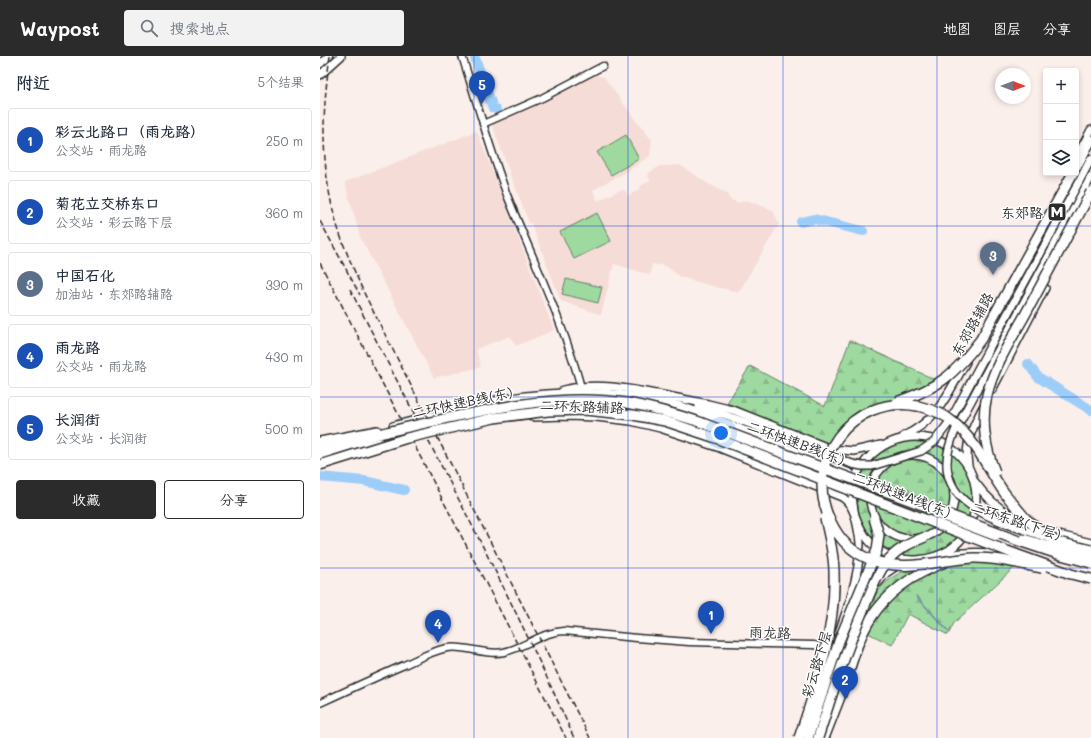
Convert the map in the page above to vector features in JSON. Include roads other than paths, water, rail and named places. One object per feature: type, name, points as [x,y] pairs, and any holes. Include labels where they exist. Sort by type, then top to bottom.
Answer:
[{"type":"highway","points":[[1079,162],[1091,140]]},
{"type":"highway","points":[[799,738],[831,623],[834,570],[822,500],[822,487],[826,460],[832,445],[846,426],[856,418],[925,391],[936,385],[958,368],[968,357],[981,338],[1071,176]]},
{"type":"highway","points":[[1006,495],[993,468],[986,439],[985,411],[990,383],[1091,192]]},
{"type":"highway","name":"二环快速B线(东)","points":[[387,432],[491,409],[532,402],[581,400],[633,404],[661,410],[697,421],[1034,546],[1091,564]]},
{"type":"highway","points":[[884,407],[902,404],[914,405],[934,410],[949,418],[972,443],[1019,512],[1041,532],[1060,544],[1091,556]]},
{"type":"highway","name":"二环快速A线(东)","points":[[397,440],[494,418],[541,412],[585,410],[642,416],[672,423],[713,437],[1007,550],[1071,574],[1091,579]]},
{"type":"highway","points":[[320,442],[387,432]]},
{"type":"highway","points":[[320,449],[387,432]]},
{"type":"highway","points":[[320,455],[397,440]]},
{"type":"highway","points":[[320,465],[397,440]]},
{"type":"highway","points":[[822,487],[825,507],[834,528],[846,544],[860,555],[879,562],[898,566],[925,565],[951,560],[974,558],[993,558],[1071,574]]},
{"type":"highway","points":[[808,738],[839,642],[878,550],[879,535],[874,518]]},
{"type":"highway","points":[[818,738],[843,660],[881,571],[891,557],[902,548],[926,537]]},
{"type":"highway","points":[[824,738],[857,647],[871,618],[886,600],[901,586],[928,569],[951,560]]},
{"type":"main road","points":[[320,64],[329,56]]},
{"type":"main road","points":[[320,75],[341,56]]},
{"type":"main road","points":[[1079,152],[1091,130]]},
{"type":"main road","points":[[657,394],[692,403],[737,419],[857,466],[872,466],[921,451],[930,446],[939,438],[948,424],[1091,160]]},
{"type":"main road","name":"东郊路辅路","points":[[894,440],[926,423],[944,401],[995,310],[1066,176]]},
{"type":"main road","points":[[1091,177],[956,429],[949,446],[947,456],[947,466],[950,479],[953,498],[949,517],[937,532],[926,537],[913,539],[895,537],[885,531],[874,518],[871,499],[872,486],[875,479],[890,462],[903,456],[918,455],[934,460],[944,468],[950,479],[956,491],[971,507],[981,514],[1006,524],[1091,550]]},
{"type":"main road","points":[[870,597],[880,579],[891,568],[904,562],[937,556],[953,547],[967,533],[972,524],[976,502],[975,489],[968,462],[968,438],[1091,201]]},
{"type":"main road","points":[[1021,261],[1045,244]]},
{"type":"main road","points":[[995,310],[1002,324]]},
{"type":"main road","points":[[320,442],[378,430],[491,402],[582,390],[620,388],[701,402],[728,409],[772,425],[823,447],[838,451],[854,451],[869,448],[902,438],[927,438],[943,444],[957,453],[963,459],[981,490],[1000,508],[1014,518],[1030,526],[1053,534],[1091,543]]},
{"type":"main road","name":"二环东路(下层)","points":[[582,390],[659,400],[690,410],[971,520],[1030,540],[1071,552],[1091,556]]},
{"type":"main road","name":"二环东路(下层)","points":[[320,449],[389,435],[485,411],[527,404],[581,401],[621,403],[653,407],[692,418],[968,527],[1027,547],[1091,564]]},
{"type":"main road","points":[[527,404],[556,404],[585,414],[604,418]]},
{"type":"main road","name":"二环东路辅路","points":[[320,458],[509,419],[559,416],[604,418],[641,423],[674,432],[734,454],[848,501],[855,516]]},
{"type":"main road","points":[[851,596],[860,552],[859,536],[852,504],[852,493],[858,473],[870,456],[885,444],[894,440]]},
{"type":"main road","points":[[855,516],[865,536],[872,544],[887,554],[904,559],[917,560],[957,553],[992,553],[1091,579]]},
{"type":"main road","points":[[1071,552],[1078,553],[1091,550]]},
{"type":"street","points":[[462,56],[489,146],[558,319],[582,390]]},
{"type":"street","points":[[483,124],[542,98],[603,66]]},
{"type":"street","name":"彩云路下层","points":[[804,738],[851,596]]},
{"type":"street","name":"彩云路下层","points":[[824,738],[870,597]]},
{"type":"street","name":"雨龙路","points":[[320,703],[380,675],[444,649],[461,648],[495,653],[504,652],[555,631],[689,642],[814,645],[850,655]]},
{"type":"waterway","points":[[475,58],[493,108],[496,109]]},
{"type":"waterway","points":[[801,222],[814,219],[863,231]]},
{"type":"waterway","points":[[1028,364],[1038,377],[1091,410]]},
{"type":"waterway","points":[[320,477],[364,481],[404,490]]},
{"type":"waterway","points":[[916,596],[948,631]]},
{"type":"railway","points":[[330,56],[325,103],[324,149],[330,194],[344,246],[363,291],[590,738]]},
{"type":"railway","points":[[320,221],[360,295]]},
{"type":"railway","points":[[320,263],[566,738]]},
{"type":"railway","points":[[350,289],[521,624],[574,738]]},
{"type":"place","name":"长润街","points":[[482,104]]},
{"type":"place","name":"东郊路","points":[[1057,212]]},
{"type":"place","name":"中国石化","points":[[993,275]]},
{"type":"place","name":"彩云北路口（雨龙路）","points":[[711,634]]},
{"type":"place","name":"雨龙路","points":[[438,643]]},
{"type":"place","name":"菊花立交桥东口","points":[[845,699]]}]
